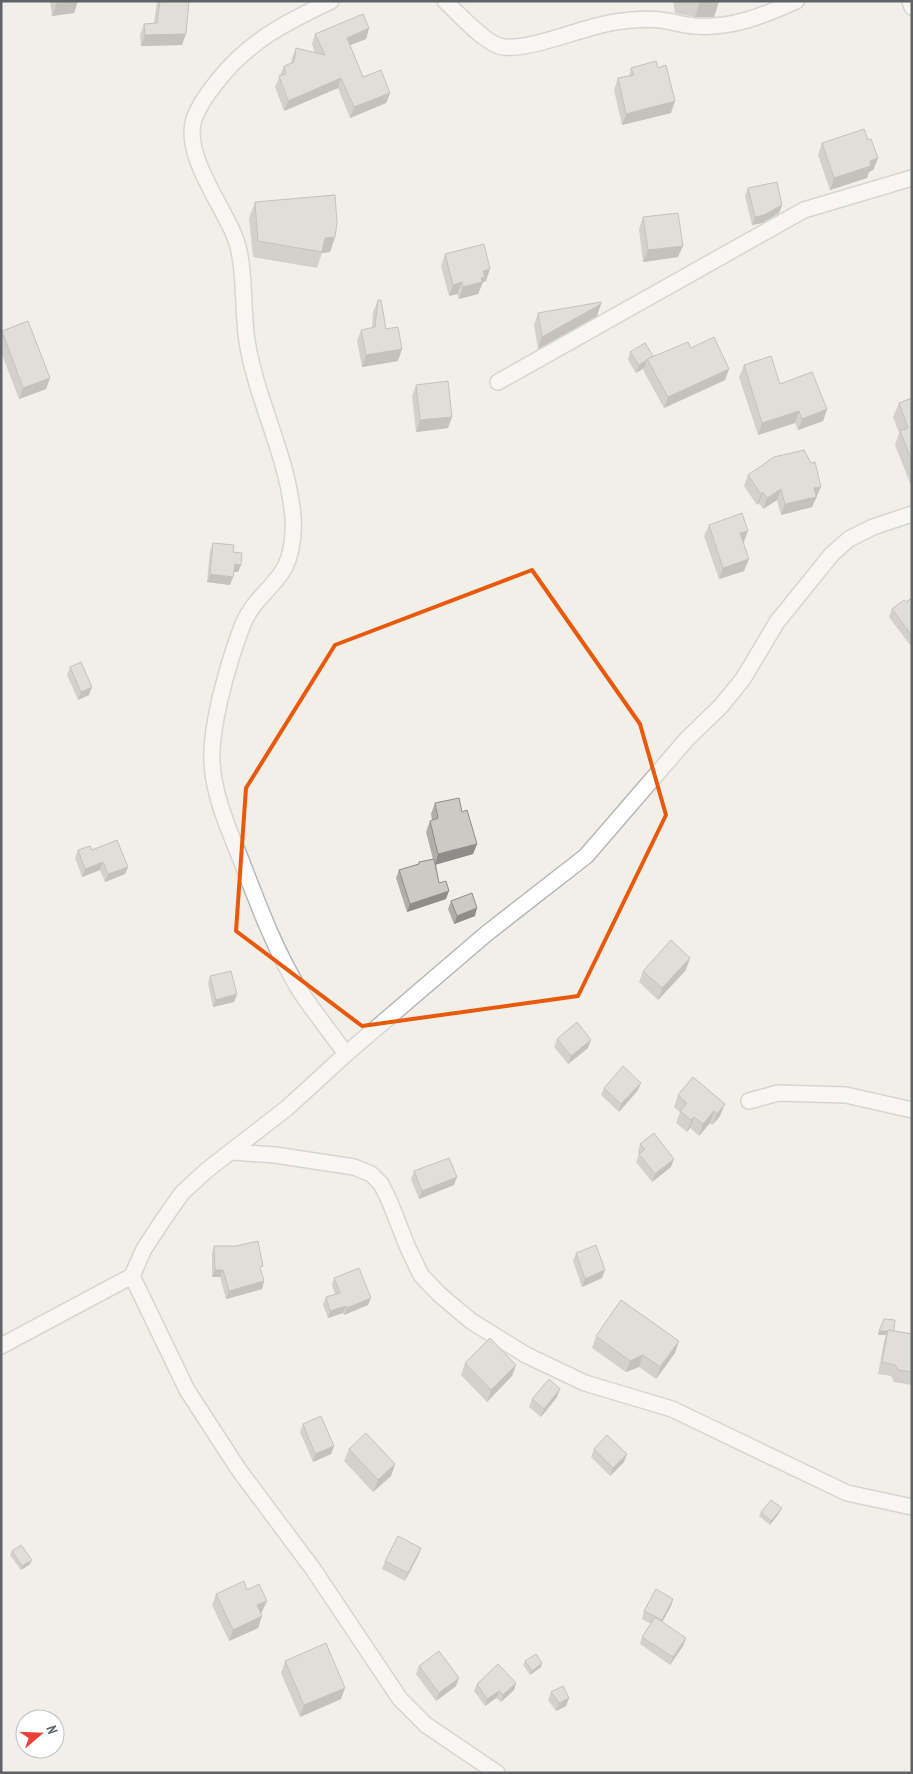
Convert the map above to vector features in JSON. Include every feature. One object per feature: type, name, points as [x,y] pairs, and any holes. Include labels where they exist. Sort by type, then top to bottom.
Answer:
[{"type":"street","points":[[331,1],[284,23],[246,49],[224,72],[204,99],[191,132],[199,162],[236,238],[247,342],[293,510],[292,541],[284,570],[256,600],[244,622],[229,666],[217,719],[212,762],[216,791],[265,922],[300,990],[346,1054]]},
{"type":"street","points":[[445,1],[484,38],[502,48],[530,45],[578,30],[616,22],[658,19],[694,26],[720,26],[752,20],[796,1]]},
{"type":"street","points":[[910,1],[912,7]]},
{"type":"street","points":[[498,382],[804,210],[912,178]]},
{"type":"street","points":[[1,1346],[132,1276],[144,1249],[182,1194],[207,1170],[286,1108],[486,934],[586,856],[743,679],[777,622],[832,554],[849,539],[873,527],[912,514]]},
{"type":"street","points":[[749,1101],[778,1092],[846,1095],[912,1110]]},
{"type":"street","points":[[232,1152],[275,1155],[354,1167],[371,1174],[381,1184],[389,1200],[421,1275],[439,1294],[479,1326],[526,1355],[585,1383],[672,1409],[847,1493],[912,1507]]},
{"type":"street","points":[[132,1276],[186,1390],[239,1470],[313,1569],[400,1699],[426,1725],[497,1773]]},
{"type":"highlighted area","points":[[532,570],[640,724],[666,815],[578,996],[362,1026],[236,931],[246,788],[335,645]]},
{"type":"building","points":[[160,1],[189,1],[186,34],[145,35],[144,24],[157,23]]},
{"type":"building","points":[[363,14],[369,28],[347,38],[363,77],[381,70],[390,93],[354,107],[341,78],[288,101],[279,76],[286,74],[284,66],[294,62],[296,48],[325,55],[315,34]]},
{"type":"building","points":[[656,61],[658,68],[666,65],[675,101],[626,114],[618,78],[634,75],[631,68]]},
{"type":"building","points":[[864,129],[868,140],[871,139],[878,158],[870,161],[871,166],[834,178],[822,143]]},
{"type":"building","points":[[777,182],[782,205],[764,215],[755,217],[748,188]]},
{"type":"building","points":[[335,195],[337,223],[335,237],[325,238],[322,252],[258,241],[255,202]]},
{"type":"building","points":[[678,213],[683,246],[648,250],[643,217]]},
{"type":"building","points":[[484,244],[490,269],[483,271],[485,277],[481,278],[482,282],[463,287],[462,282],[453,285],[445,254]]},
{"type":"building","points":[[378,300],[381,300],[386,329],[398,327],[402,349],[366,355],[361,330],[375,327]]},
{"type":"building","points":[[601,302],[601,304],[542,337],[538,313]]},
{"type":"building","points":[[28,321],[50,378],[23,388],[2,331]]},
{"type":"building","points":[[714,337],[729,369],[668,397],[647,359],[688,342],[691,348]]},
{"type":"building","points":[[645,343],[653,356],[639,365],[630,352]]},
{"type":"building","points":[[771,356],[780,384],[812,372],[827,409],[802,419],[799,411],[762,423],[744,365]]},
{"type":"building","points":[[448,381],[452,417],[420,420],[416,385]]},
{"type":"building","points":[[912,398],[912,461],[900,431],[908,428],[899,403]]},
{"type":"building","points":[[804,450],[811,463],[815,462],[821,487],[814,488],[816,497],[785,504],[781,489],[767,498],[763,492],[761,494],[748,475],[774,457]]},
{"type":"building","points":[[742,513],[748,531],[740,533],[749,559],[723,568],[709,525]]},
{"type":"building","points":[[213,543],[234,545],[233,552],[242,553],[241,565],[235,564],[233,577],[210,574]]},
{"type":"building","points":[[912,598],[912,636],[892,609],[904,600],[906,602]]},
{"type":"building","points":[[81,662],[92,687],[81,692],[70,667]]},
{"type":"building","points":[[459,798],[462,812],[467,810],[477,844],[438,854],[430,821],[438,818],[435,803]]},
{"type":"building","points":[[117,840],[128,867],[108,874],[103,862],[85,869],[78,850],[90,846],[92,850]]},
{"type":"building","points":[[434,859],[439,883],[446,881],[449,891],[410,904],[399,870],[419,864],[419,862]]},
{"type":"building","points":[[472,893],[477,908],[457,916],[451,901]]},
{"type":"building","points":[[671,940],[690,958],[662,988],[643,971]]},
{"type":"building","points":[[231,971],[237,994],[216,1000],[210,976]]},
{"type":"building","points":[[577,1022],[591,1040],[571,1056],[557,1039]]},
{"type":"building","points":[[623,1066],[641,1083],[621,1104],[604,1088]]},
{"type":"building","points":[[693,1077],[725,1104],[717,1114],[714,1111],[703,1124],[694,1117],[691,1120],[680,1111],[687,1103],[678,1095]]},
{"type":"building","points":[[654,1133],[674,1159],[655,1174],[639,1154],[645,1149],[640,1144]]},
{"type":"building","points":[[449,1158],[457,1177],[422,1191],[414,1171]]},
{"type":"building","points":[[258,1241],[263,1266],[260,1267],[264,1281],[229,1291],[223,1270],[215,1270],[214,1246],[236,1246]]},
{"type":"building","points":[[596,1245],[605,1270],[585,1279],[576,1253]]},
{"type":"building","points":[[359,1268],[371,1298],[347,1308],[346,1306],[330,1311],[326,1297],[340,1293],[334,1278]]},
{"type":"building","points":[[621,1300],[679,1341],[660,1367],[643,1355],[630,1361],[596,1336]]},
{"type":"building","points":[[884,1319],[895,1320],[894,1331],[879,1331]]},
{"type":"building","points":[[888,1330],[912,1334],[912,1372],[898,1370],[895,1365],[882,1362]]},
{"type":"building","points":[[490,1338],[516,1365],[491,1390],[465,1363]]},
{"type":"building","points":[[549,1379],[560,1389],[544,1409],[532,1399]]},
{"type":"building","points":[[321,1416],[334,1446],[315,1454],[303,1424]]},
{"type":"building","points":[[366,1433],[395,1464],[378,1480],[349,1449]]},
{"type":"building","points":[[607,1435],[627,1454],[613,1468],[594,1449]]},
{"type":"building","points":[[771,1500],[782,1508],[771,1521],[761,1512]]},
{"type":"building","points":[[398,1536],[421,1548],[408,1573],[385,1561]]},
{"type":"building","points":[[21,1545],[32,1560],[22,1566],[12,1551]]},
{"type":"building","points":[[244,1581],[247,1590],[259,1584],[267,1601],[257,1605],[262,1616],[233,1630],[216,1594]]},
{"type":"building","points":[[656,1589],[673,1599],[662,1620],[644,1611]]},
{"type":"building","points":[[655,1617],[686,1638],[673,1657],[642,1637]]},
{"type":"building","points":[[326,1643],[345,1688],[304,1705],[285,1661]]},
{"type":"building","points":[[439,1651],[459,1678],[439,1693],[419,1666]]},
{"type":"building","points":[[536,1654],[542,1663],[532,1671],[525,1661]]},
{"type":"building","points":[[498,1664],[516,1683],[503,1695],[499,1691],[487,1699],[477,1684]]},
{"type":"building","points":[[563,1686],[569,1698],[559,1703],[551,1692]]}]
